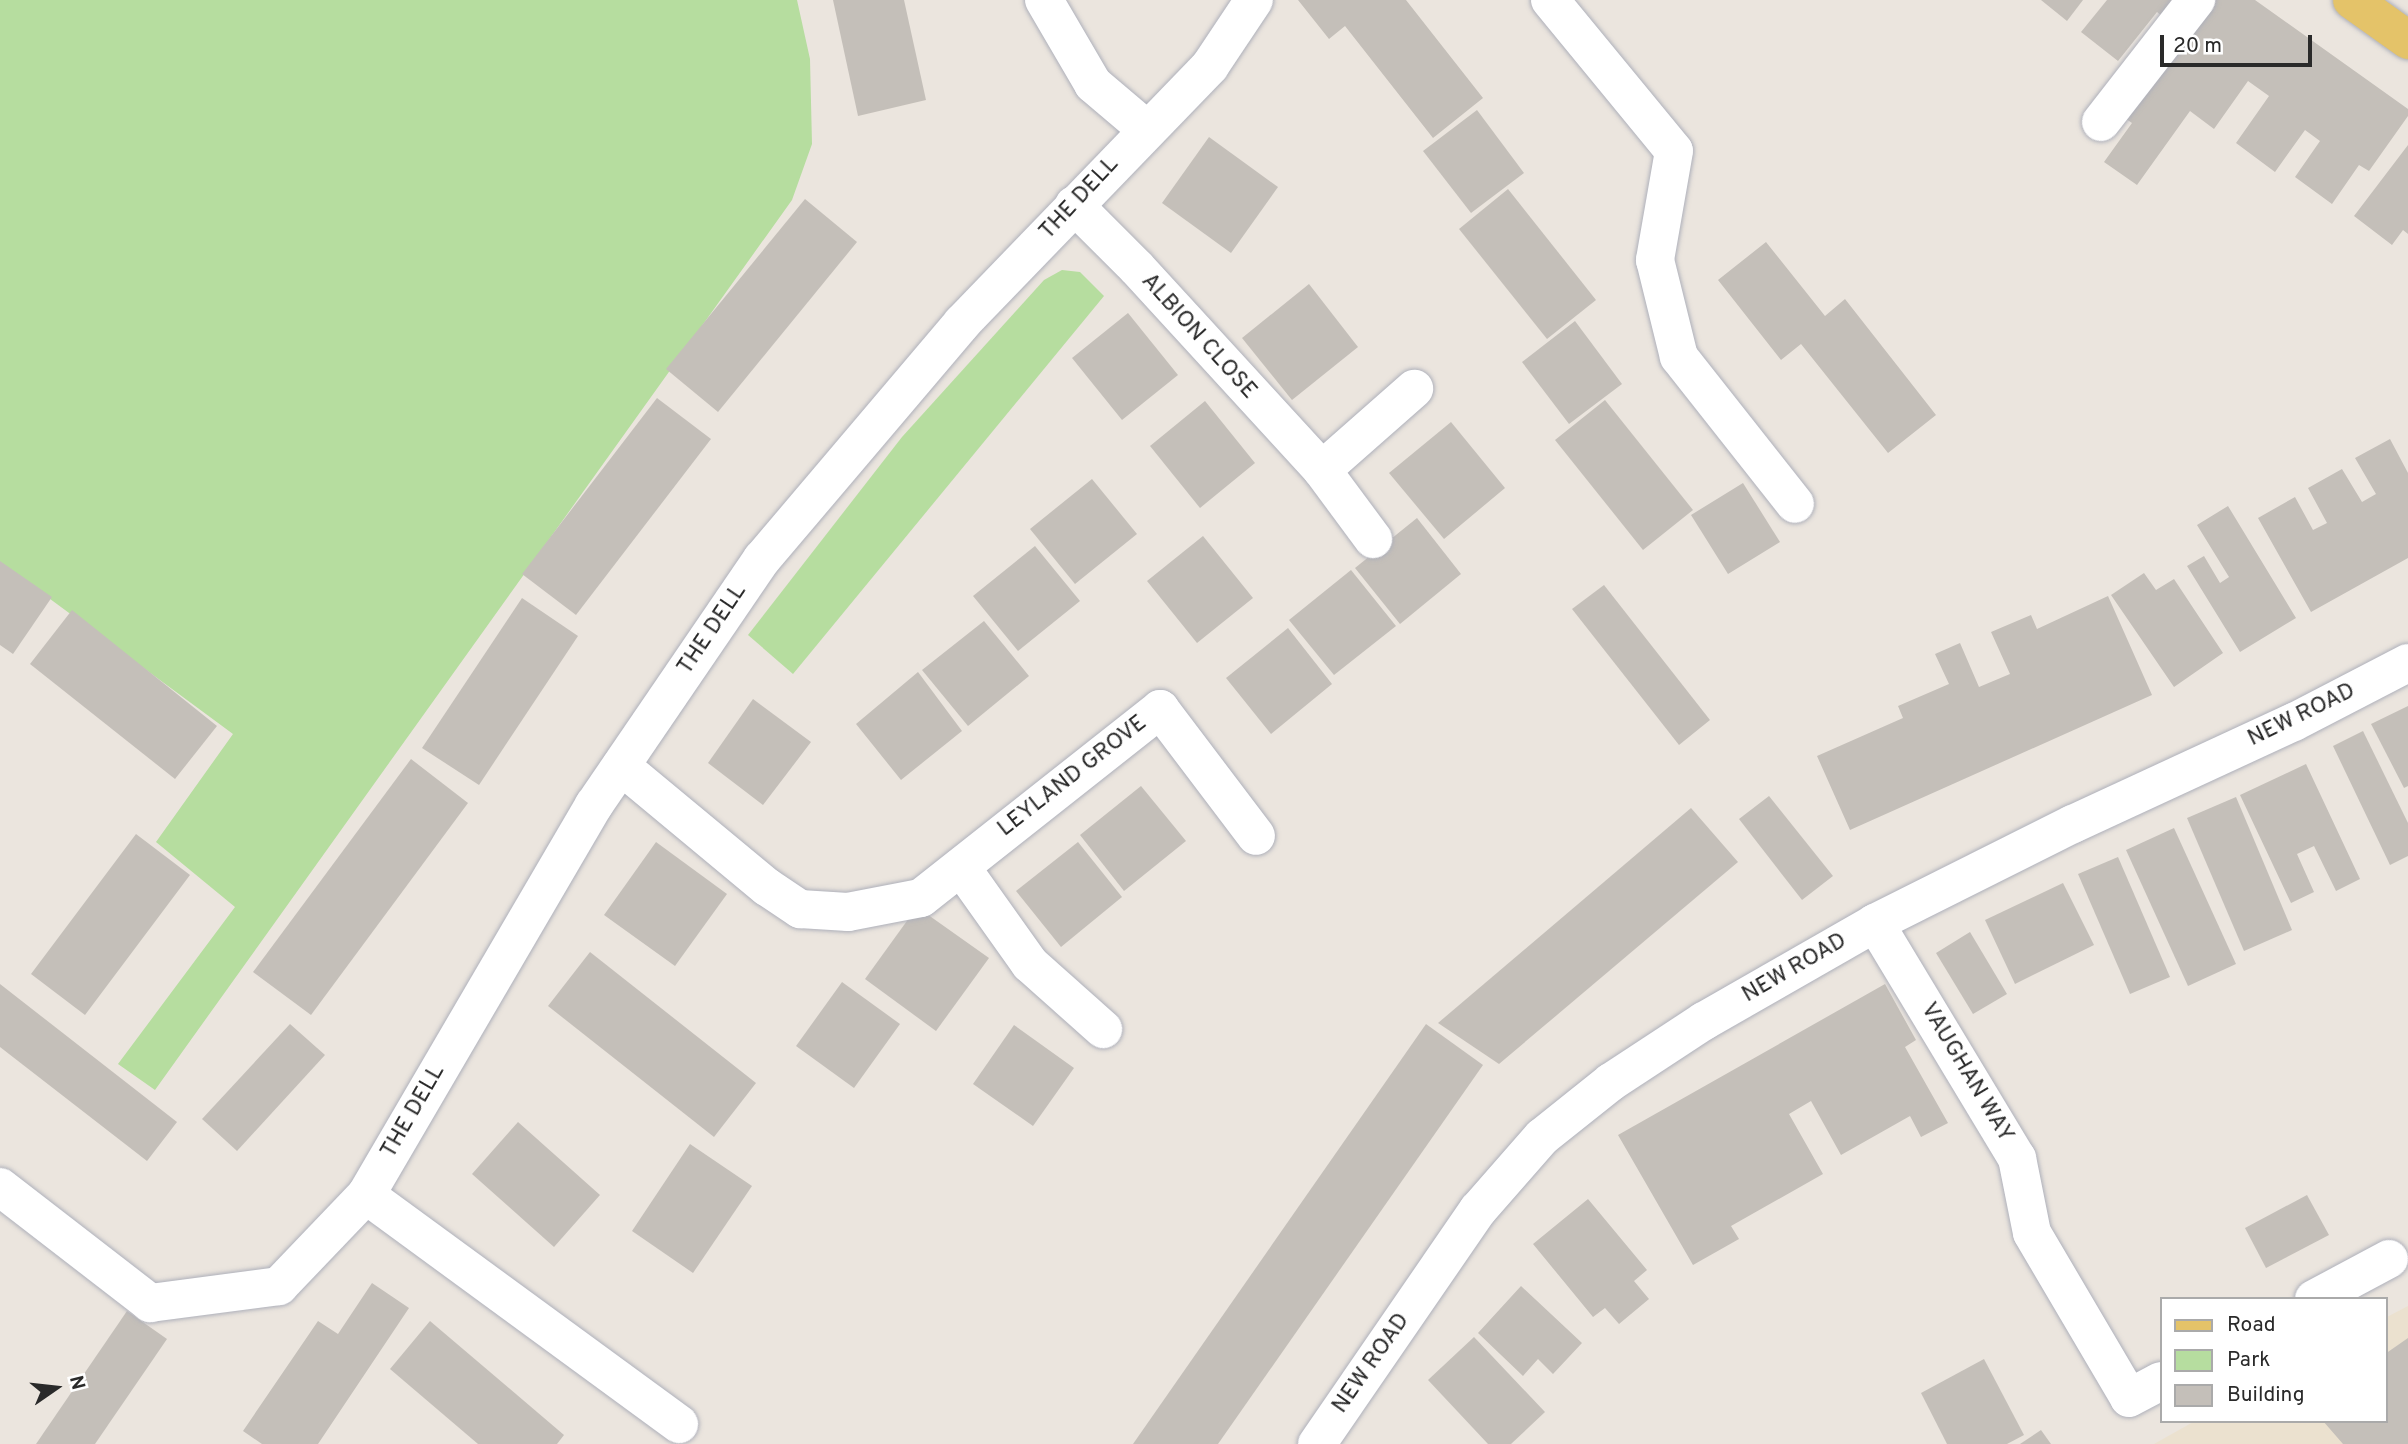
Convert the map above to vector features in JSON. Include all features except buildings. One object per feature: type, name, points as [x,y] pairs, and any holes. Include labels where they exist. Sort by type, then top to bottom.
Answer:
[{"type":"main road","points":[[2352,0],[2408,40]]},
{"type":"street","points":[[1044,0],[1093,84],[1146,129]]},
{"type":"street","name":"THE DELL","points":[[0,1187],[150,1303],[279,1286],[366,1195],[594,805],[762,559],[962,323],[1146,129],[1210,66],[1254,0]]},
{"type":"street","points":[[1550,0],[1674,151],[1655,260],[1679,357],[1795,504]]},
{"type":"street","points":[[2101,122],[2196,0]]},
{"type":"street","name":"ALBION CLOSE","points":[[1074,205],[1136,268],[1321,470],[1373,539]]},
{"type":"street","points":[[1321,470],[1414,389]]},
{"type":"street","name":"NEW ROAD","points":[[1317,1444],[1478,1210],[1542,1137],[1611,1082],[1704,1021],[1875,923],[2073,824],[2294,722],[2408,663]]},
{"type":"street","name":"LEYLAND GROVE","points":[[621,766],[767,887],[800,909],[848,912],[921,898],[1160,709],[1256,836]]},
{"type":"street","points":[[961,867],[1030,964],[1103,1028]]},
{"type":"street","name":"VAUGHAN WAY","points":[[1875,923],[2017,1158],[2032,1233],[2144,1401]]},
{"type":"street","points":[[366,1195],[679,1424]]},
{"type":"street","points":[[2318,1297],[2389,1259]]},
{"type":"shaded area","points":[[2408,1306],[2408,1444],[2154,1444],[2191,1423],[2387,1423],[2387,1317]]},
{"type":"green space","points":[[0,0],[797,0],[810,59],[812,144],[792,200],[155,1090],[118,1064],[235,907],[156,842],[233,734],[0,562]]},
{"type":"green space","points":[[1062,270],[1080,272],[1104,296],[793,674],[748,635],[902,437],[1044,280]]}]
